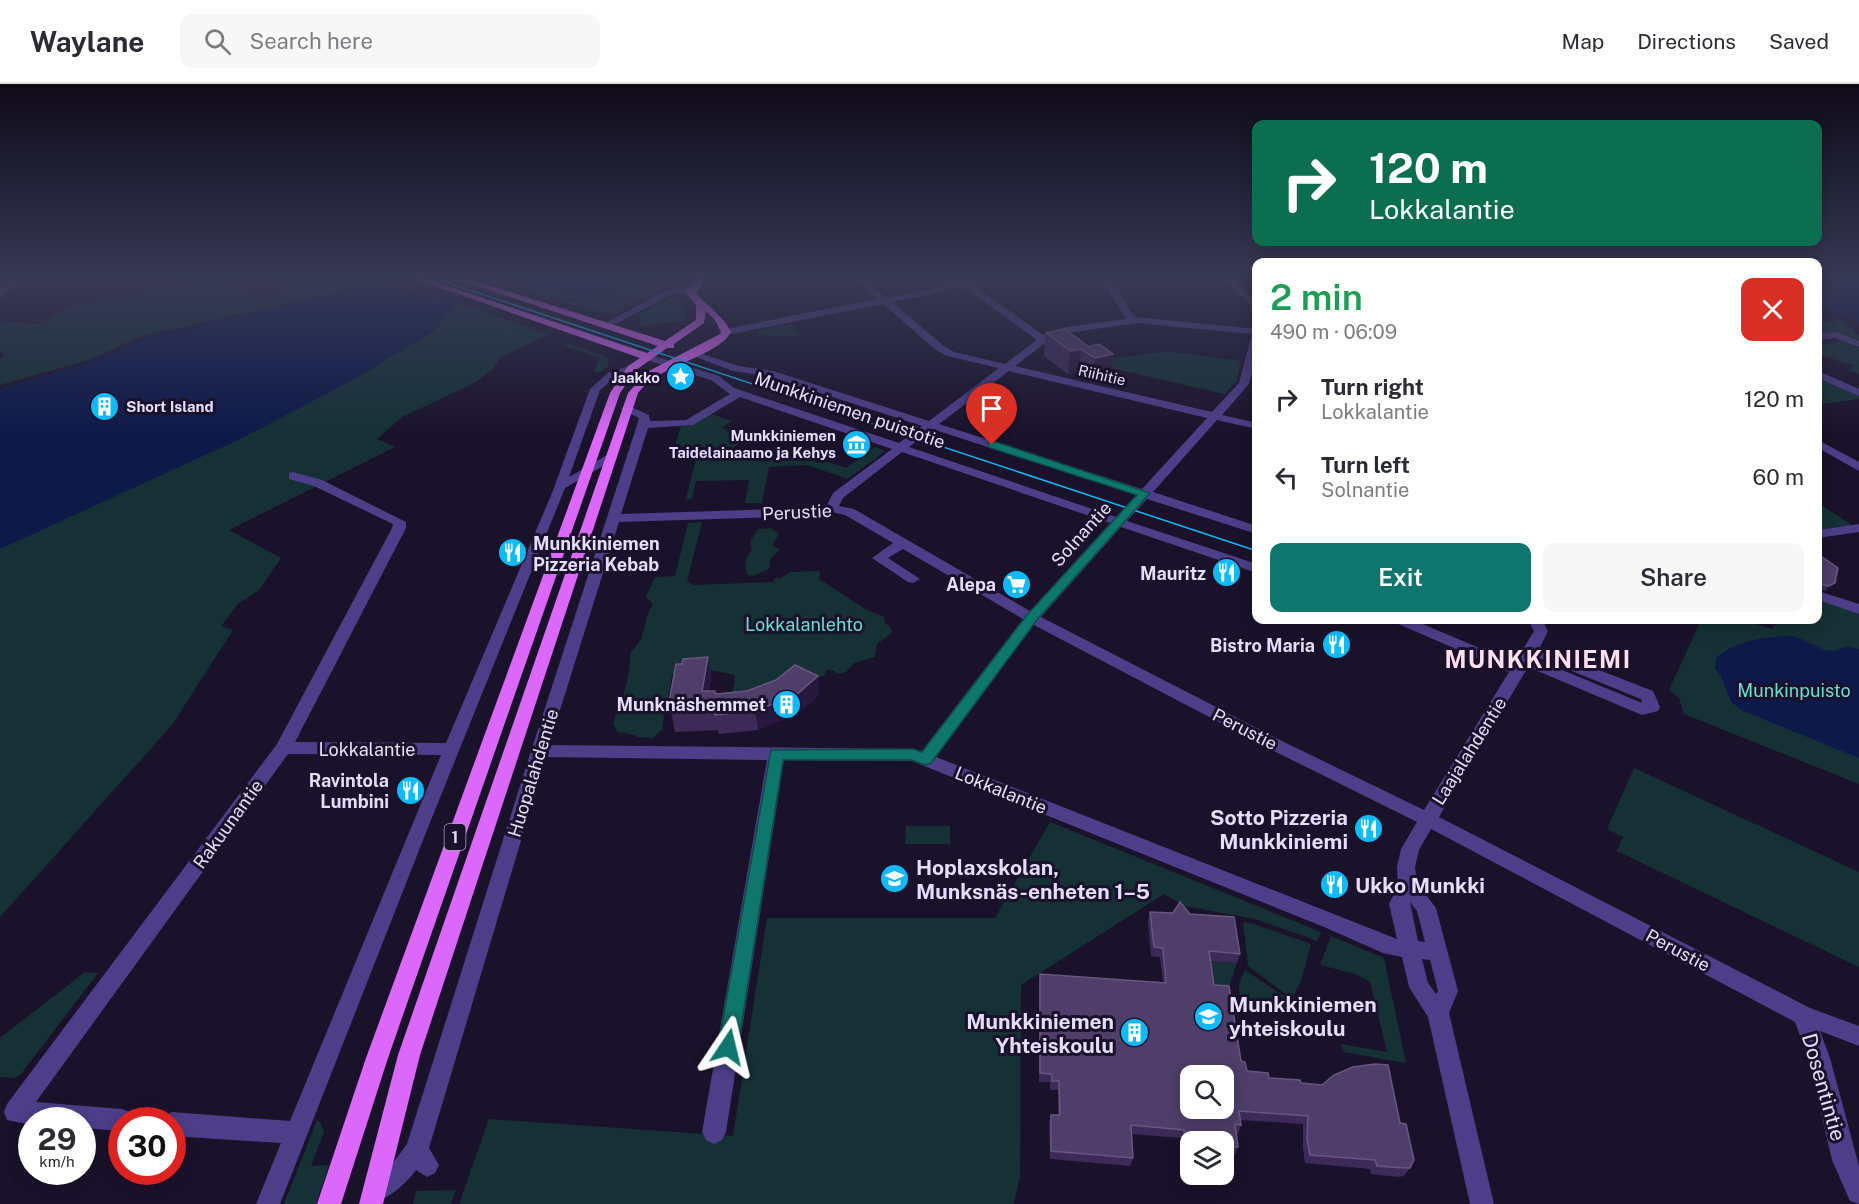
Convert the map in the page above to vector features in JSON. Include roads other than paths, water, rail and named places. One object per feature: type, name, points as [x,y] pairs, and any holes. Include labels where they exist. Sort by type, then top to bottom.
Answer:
[{"type":"main road","points":[[572,331],[647,357],[664,344],[693,334],[723,334]]},
{"type":"main road","points":[[622,331],[693,354]]},
{"type":"main road","name":"Huopalahdentie","points":[[373,1198],[409,1055],[633,393],[639,384],[673,363],[693,354],[723,334]]},
{"type":"main road","name":"1","points":[[329,1204],[377,1058],[617,387],[632,368],[647,357]]},
{"type":"street","points":[[723,334],[736,331]]},
{"type":"street","name":"Riihitie","points":[[921,331],[946,352],[1252,425]]},
{"type":"street","points":[[1032,331],[1042,339]]},
{"type":"street","points":[[832,508],[837,496],[1042,339],[1063,331]]},
{"type":"street","points":[[1822,337],[1836,335],[1859,344]]},
{"type":"street","name":"Solnantie","points":[[925,759],[1032,618],[1244,384],[1252,353]]},
{"type":"street","name":"Munkkiniemen puistotie","points":[[693,354],[737,369],[769,373],[1252,528]]},
{"type":"street","name":"Munkkiniemen puistotie","points":[[647,357],[673,363],[716,378],[730,390],[1252,567]]},
{"type":"street","points":[[268,1204],[559,487],[595,389],[610,374],[632,368]]},
{"type":"street","points":[[1822,376],[1859,393]]},
{"type":"street","points":[[627,409],[645,417],[643,425],[689,423],[739,393]]},
{"type":"street","name":"Huopalahdentie","points":[[373,1198],[401,1171],[422,1158],[539,751],[643,425]]},
{"type":"street","points":[[1822,444],[1859,467]]},
{"type":"street","points":[[559,487],[611,458]]},
{"type":"street","name":"Rakuunantie","points":[[108,1119],[15,1112],[284,748],[399,528],[400,522],[318,483],[293,476]]},
{"type":"street","name":"Perustie","points":[[614,518],[810,512],[832,508],[849,512],[1032,618],[1278,746],[1427,819],[1803,1016],[1859,1036]]},
{"type":"street","points":[[1822,533],[1859,528]]},
{"type":"street","points":[[903,543],[879,558],[913,579]]},
{"type":"street","points":[[1822,596],[1859,609]]},
{"type":"street","points":[[1414,624],[1647,695],[1652,707],[1642,709],[1525,659]]},
{"type":"street","name":"Laajalahdentie","points":[[1482,1204],[1438,1013],[1419,987],[1399,904],[1408,886],[1406,867],[1410,849],[1525,659],[1540,631],[1537,624]]},
{"type":"street","name":"Lokkalantie","points":[[284,748],[451,749]]},
{"type":"street","name":"Lokkalantie","points":[[539,751],[913,755],[1322,917],[1380,943],[1438,952]]},
{"type":"street","points":[[714,1132],[776,754]]},
{"type":"street","points":[[1408,886],[1426,908],[1448,991],[1438,1013]]},
{"type":"street","name":"Dosentintie","points":[[1803,1016],[1819,1058],[1844,1160],[1859,1192]]},
{"type":"street","points":[[186,1125],[297,1133]]},
{"type":"tram line","points":[[594,331],[1252,549]]},
{"type":"place","name":"Jaakko","points":[[681,377]]},
{"type":"place","name":"Short Island","points":[[105,406]]},
{"type":"place","name":"Munkkiniemen Taidelainaamo ja Kehys","points":[[857,444]]},
{"type":"place","name":"Munkkiniemen Pizzeria Kebab","points":[[512,553]]},
{"type":"place","name":"Mauritz","points":[[1227,573]]},
{"type":"place","name":"Alepa","points":[[1017,584]]},
{"type":"place","name":"Bistro Maria","points":[[1336,645]]},
{"type":"place","name":"Munknäshemmet","points":[[787,704]]},
{"type":"place","name":"Ravintola Lumbini","points":[[410,790]]},
{"type":"place","name":"Sotto Pizzeria Munkkiniemi","points":[[1369,829]]},
{"type":"place","name":"Hoplaxskolan, Munksnäs-enheten 1–5","points":[[895,879]]},
{"type":"place","name":"Ukko Munkki","points":[[1334,885]]},
{"type":"place","name":"Munkkiniemen yhteiskoulu","points":[[1208,1016]]},
{"type":"place","name":"Munkkiniemen Yhteiskoulu","points":[[1135,1033]]},
{"type":"district","name":"MUNKKINIEMI","points":[[1538,659]]},
{"type":"park label","name":"Lokkalanlehto","points":[[804,624]]},
{"type":"park label","name":"Munkinpuisto","points":[[1794,690]]}]
